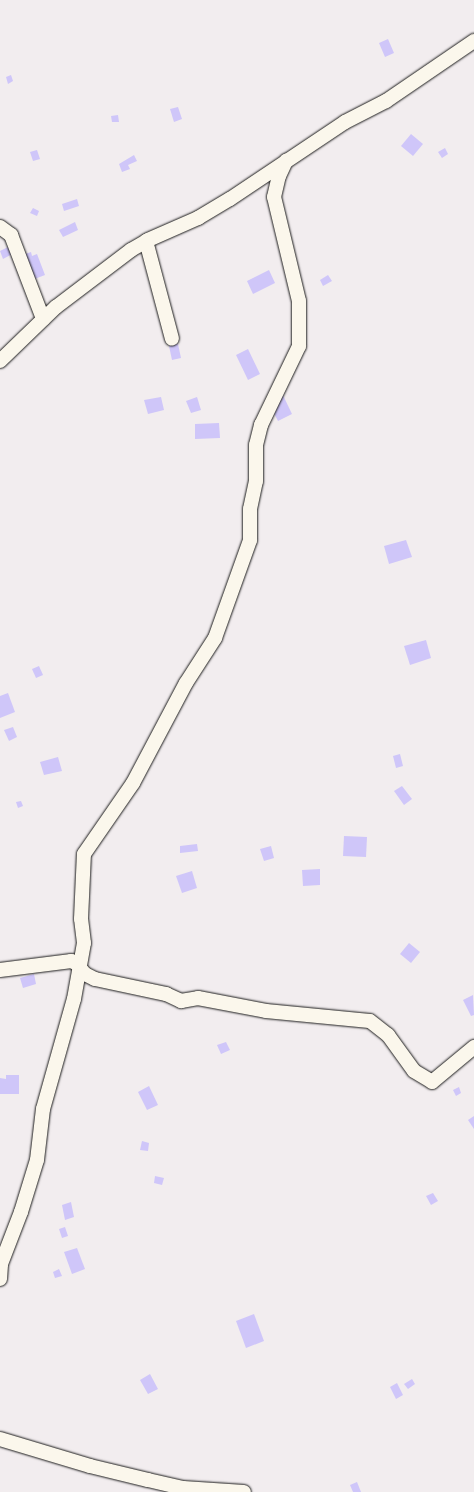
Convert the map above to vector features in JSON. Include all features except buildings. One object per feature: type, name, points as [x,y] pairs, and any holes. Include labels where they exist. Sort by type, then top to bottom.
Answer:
[{"type":"street","points":[[0,361],[43,319],[109,266],[146,241],[198,218],[345,122],[386,101],[474,41]]},
{"type":"street","points":[[0,1279],[2,1264],[21,1212],[37,1160],[43,1109],[74,998],[84,943],[81,874],[84,854],[133,783],[186,683],[215,638],[250,540],[250,509],[256,481],[256,445],[261,424],[299,346],[299,301],[274,197],[279,176],[286,161]]},
{"type":"street","points":[[0,227],[11,234],[43,319]]},
{"type":"street","points":[[146,241],[172,339]]},
{"type":"street","points":[[0,970],[71,961],[80,967],[85,974],[95,979],[166,994],[181,1001],[198,998],[266,1011],[370,1021],[388,1036],[414,1071],[432,1082],[474,1047]]},
{"type":"street","points":[[0,1439],[90,1466],[183,1488],[244,1492]]}]
